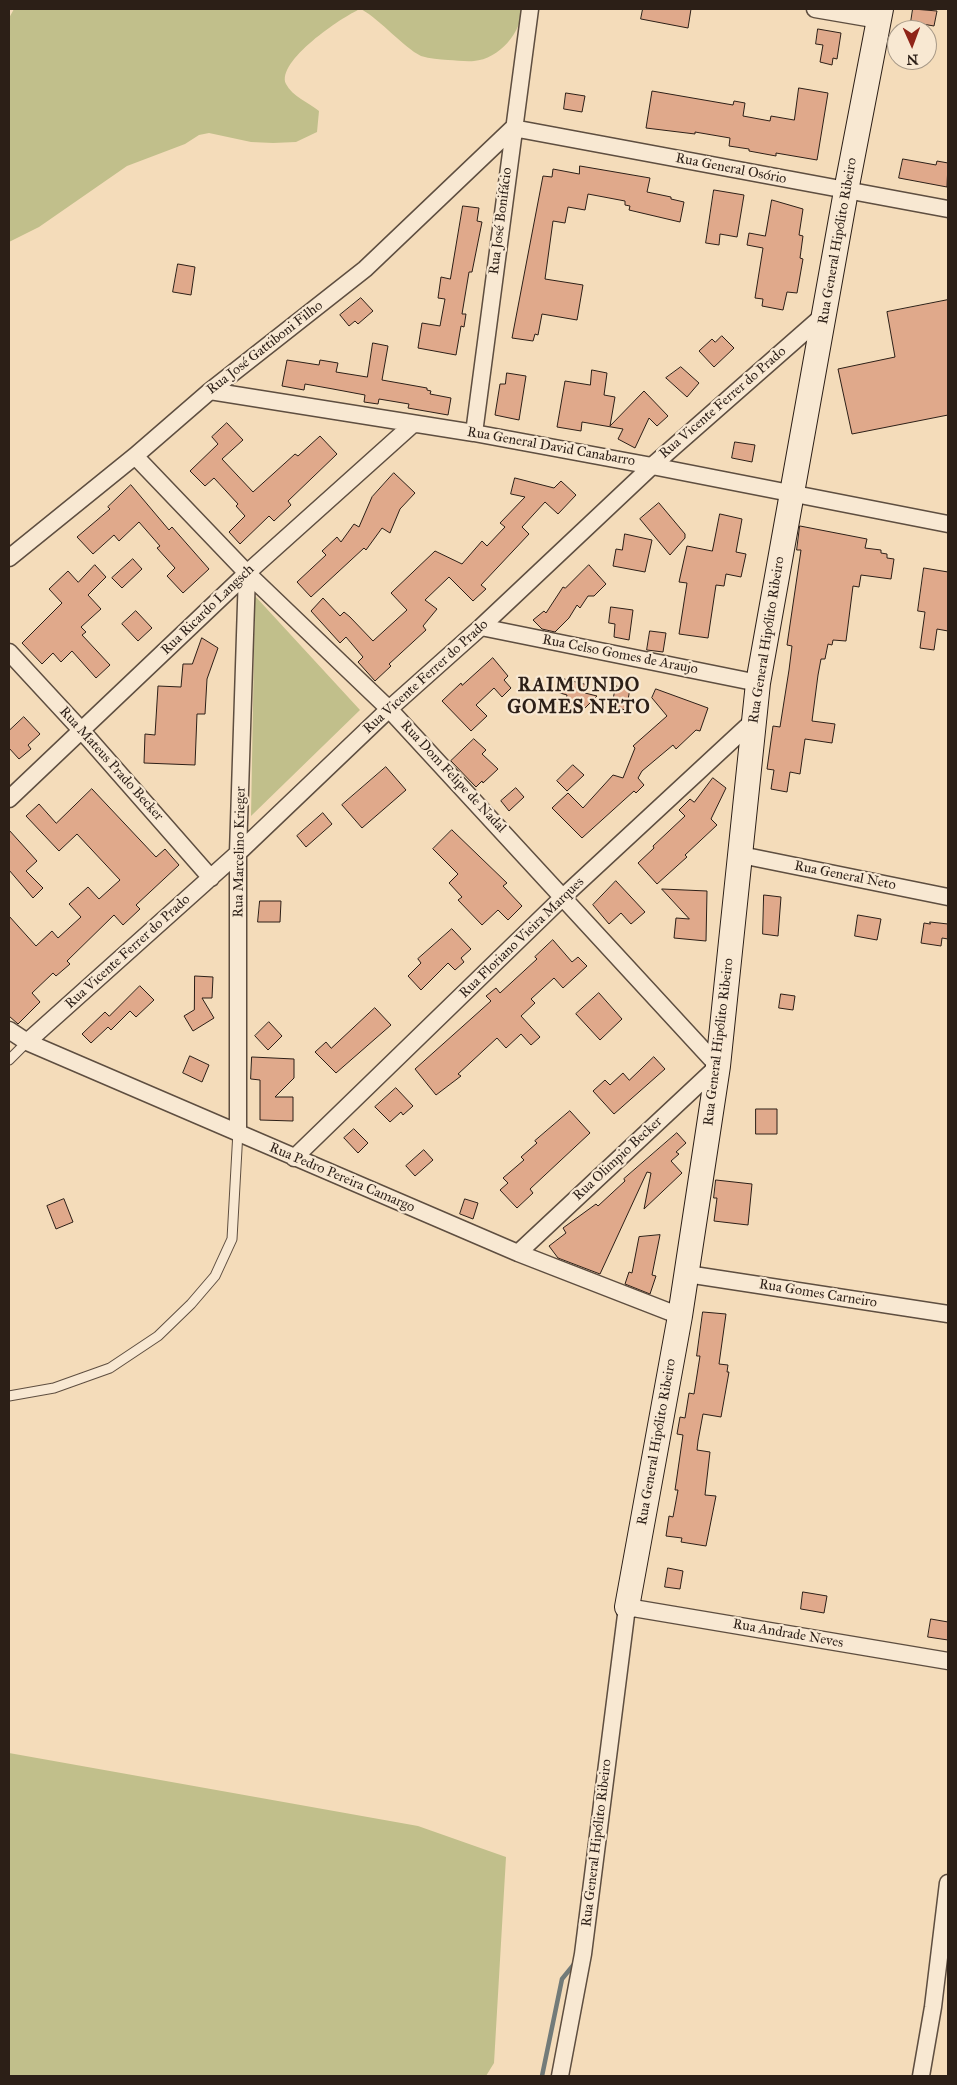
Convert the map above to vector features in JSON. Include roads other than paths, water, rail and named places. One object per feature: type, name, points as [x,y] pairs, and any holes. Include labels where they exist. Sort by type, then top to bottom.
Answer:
[{"type":"street","name":"Rua José Bonifácio","points":[[474,433],[530,9]]},
{"type":"street","points":[[815,9],[880,14]]},
{"type":"street","name":"Rua General Hipólito Ribeiro","points":[[560,2076],[583,1954],[627,1607],[680,1316],[718,1066],[758,683],[846,191],[880,14]]},
{"type":"street","name":"Rua General Osório","points":[[513,128],[948,209]]},
{"type":"street","name":"Rua José Gattiboni Filho","points":[[9,558],[135,456],[210,391],[365,269],[513,128]]},
{"type":"street","name":"Rua Vicente Ferrer do Prado","points":[[27,1042],[211,878],[389,709],[481,627],[652,466],[825,314]]},
{"type":"street","name":"Rua General David Canabarro","points":[[210,391],[412,425],[474,433],[948,524]]},
{"type":"street","name":"Rua Ricardo Langsch","points":[[9,799],[247,573],[412,425]]},
{"type":"street","name":"Rua Dom Felipe de Nadal","points":[[135,456],[247,573],[389,709],[718,1066]]},
{"type":"street","name":"Rua Marcelino Krieger","points":[[238,1131],[238,853],[247,573]]},
{"type":"street","name":"Rua Celso Gomes de Araujo","points":[[481,627],[758,683]]},
{"type":"street","name":"Rua Mateus Prado Becker","points":[[9,652],[82,731],[211,878]]},
{"type":"street","name":"Rua Floriano Vieira Marques","points":[[294,1158],[564,898],[753,721]]},
{"type":"street","name":"Rua General Neto","points":[[741,856],[948,898]]},
{"type":"street","name":"Rua Pedro Pereira Camargo","points":[[9,1030],[27,1042],[238,1131],[294,1158],[518,1253],[680,1316]]},
{"type":"street","name":"Rua Olimpio Becker","points":[[518,1253],[718,1066]]},
{"type":"street","name":"Rua Gomes Carneiro","points":[[687,1274],[948,1314]]},
{"type":"street","name":"Rua Andrade Neves","points":[[627,1607],[948,1661]]},
{"type":"street","points":[[921,2076],[948,1884]]},
{"type":"lane","points":[[9,1060],[27,1042]]},
{"type":"lane","points":[[9,1396],[54,1388],[110,1368],[158,1336],[191,1304],[215,1276],[232,1239],[238,1131]]},
{"type":"waterway","points":[[542,2076],[562,1979],[575,1963]]},
{"type":"district","name":"RAIMUNDO GOMES NETO","points":[[579,697]]}]
